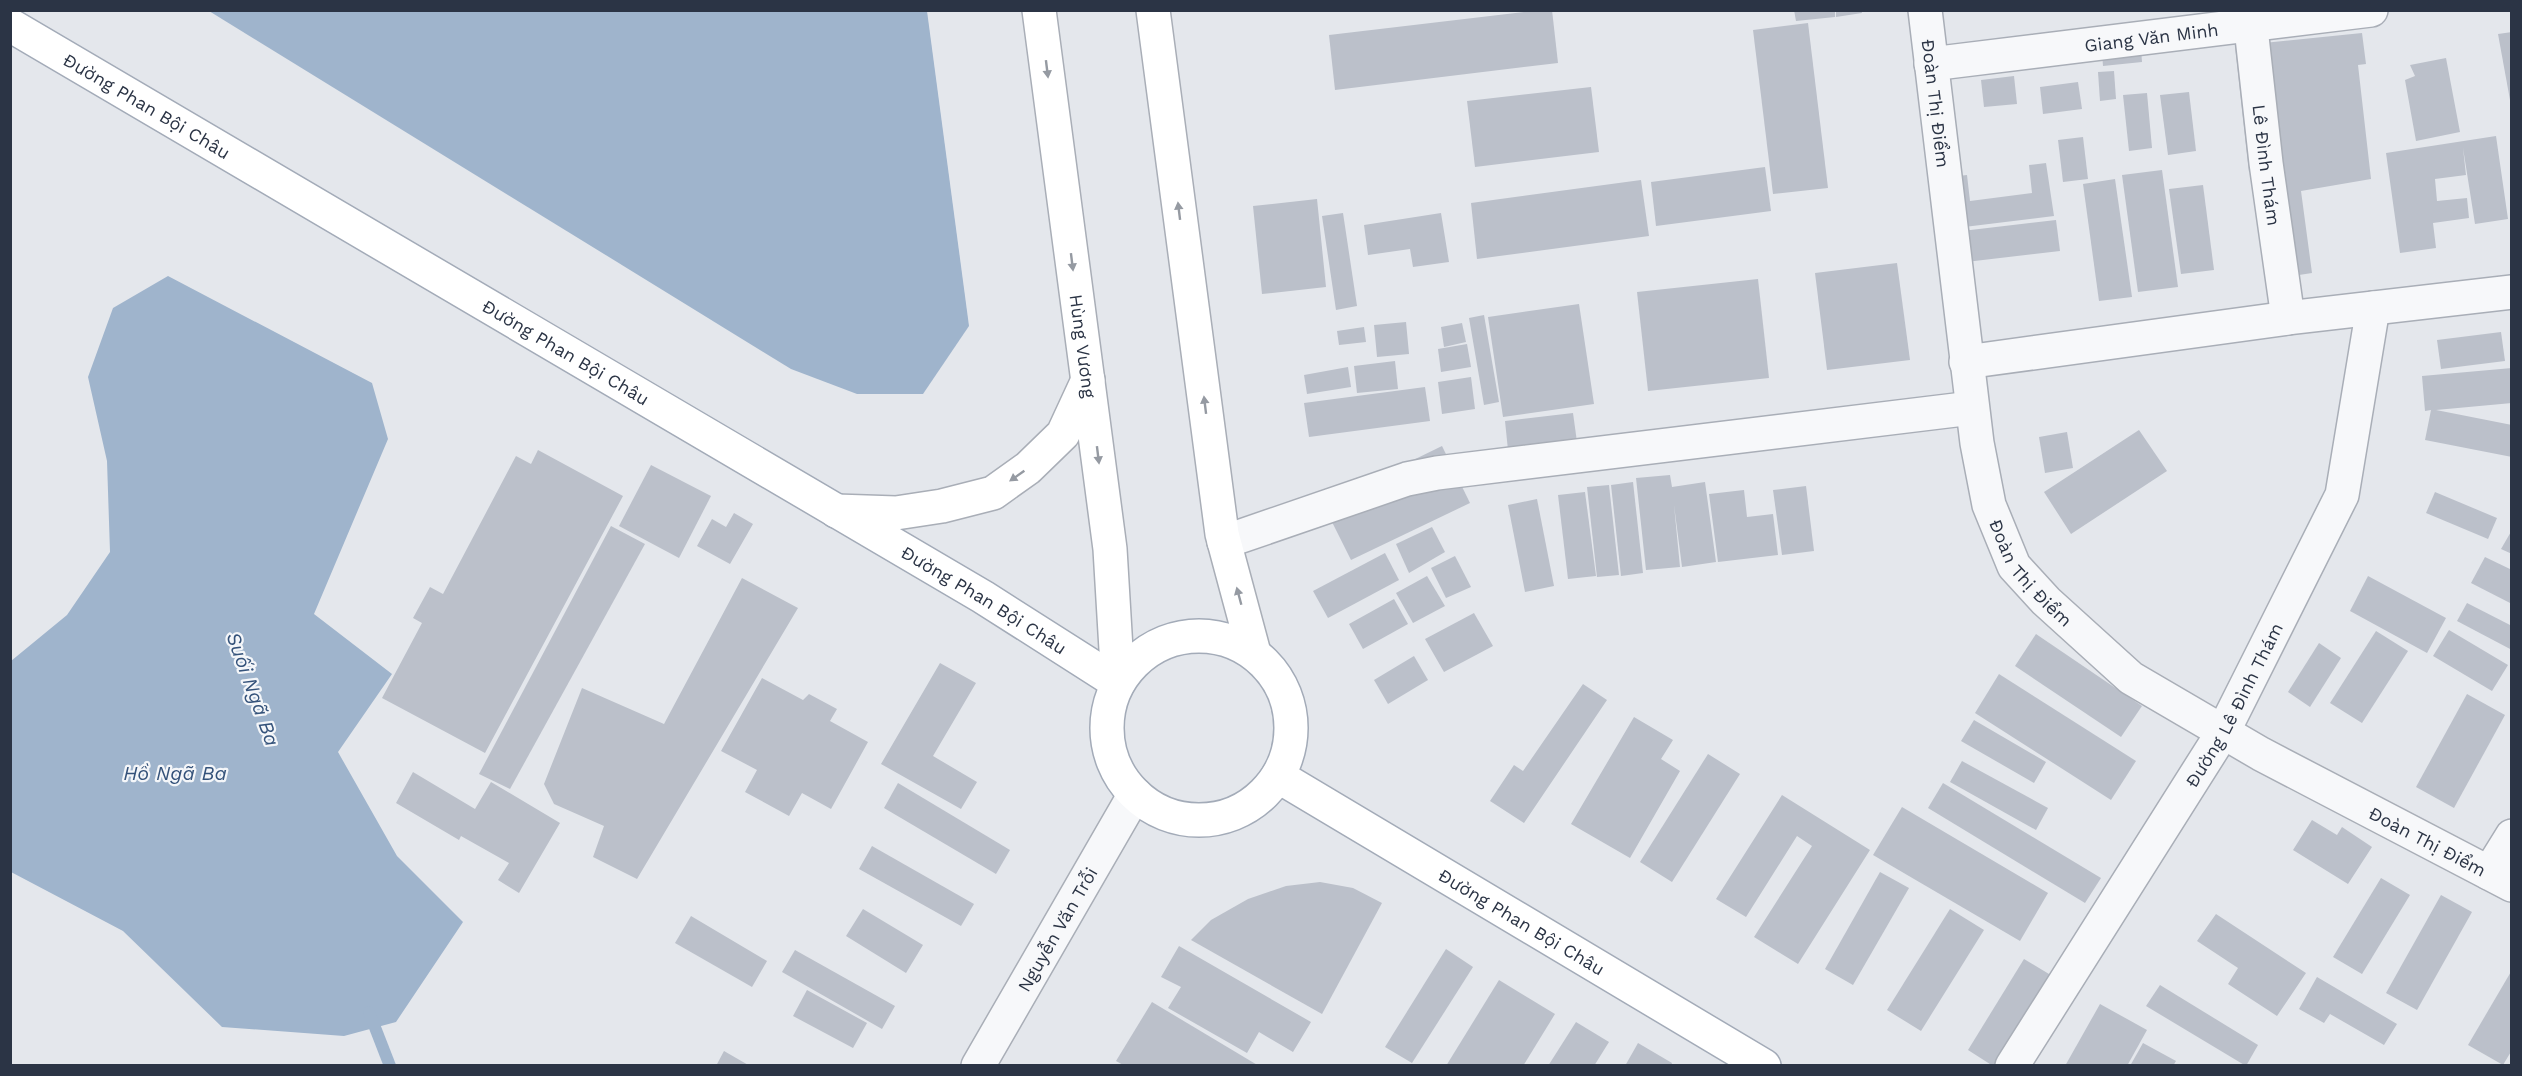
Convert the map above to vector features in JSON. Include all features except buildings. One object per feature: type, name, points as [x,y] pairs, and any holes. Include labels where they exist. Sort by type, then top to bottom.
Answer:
[{"type":"main road","name":"Hùng Vương","points":[[1039,10],[1110,549],[1118,683]]},
{"type":"main road","points":[[1153,10],[1224,542],[1254,653]]},
{"type":"main road","name":"Đường Phan Bội Châu","points":[[10,25],[983,597],[1118,683]]},
{"type":"main road","points":[[836,510],[896,513],[942,506],[993,493],[1029,468],[1063,434],[1088,380]]},
{"type":"main road","points":[[1195,636],[1226,639],[1254,653],[1274,672],[1287,697],[1292,724],[1289,750],[1278,776],[1261,797],[1238,811],[1211,819],[1184,819],[1158,810],[1135,794],[1117,770],[1108,742],[1108,712],[1118,683],[1138,659],[1164,642],[1195,636]]},
{"type":"main road","name":"Đường Phan Bội Châu","points":[[1278,776],[1764,1065]]},
{"type":"street","name":"Đoàn Thị Điểm","points":[[1925,10],[1972,408],[1989,505],[2014,566],[2046,601],[2131,678],[2223,732],[2500,879]]},
{"type":"street","name":"Giang Văn Minh","points":[[1931,64],[2250,18],[2371,10]]},
{"type":"street","name":"Lê Đình Thám","points":[[2250,18],[2266,163],[2288,318]]},
{"type":"street","points":[[1966,362],[2288,318],[2511,292]]},
{"type":"street","name":"Đường Lê Đình Thám","points":[[2012,1065],[2223,732],[2342,495],[2373,308]]},
{"type":"street","points":[[1224,542],[1407,479],[1437,473],[1972,408]]},
{"type":"street","name":"Nguyễn Văn Trỗi","points":[[978,1065],[1135,794]]},
{"type":"street","points":[[2500,879],[2511,836]]},
{"type":"water","points":[[209,11],[927,11],[969,326],[923,394],[857,394],[791,369]]},
{"type":"water","name":"Hồ Ngã Ba","points":[[168,276],[372,383],[388,439],[314,614],[392,674],[338,752],[397,856],[463,922],[396,1022],[344,1036],[222,1027],[123,931],[11,872],[11,661],[67,615],[110,552],[107,461],[88,377],[113,308]]},
{"type":"waterway","name":"Suối Ngã Ba","points":[[369,1012],[390,1066]]}]
